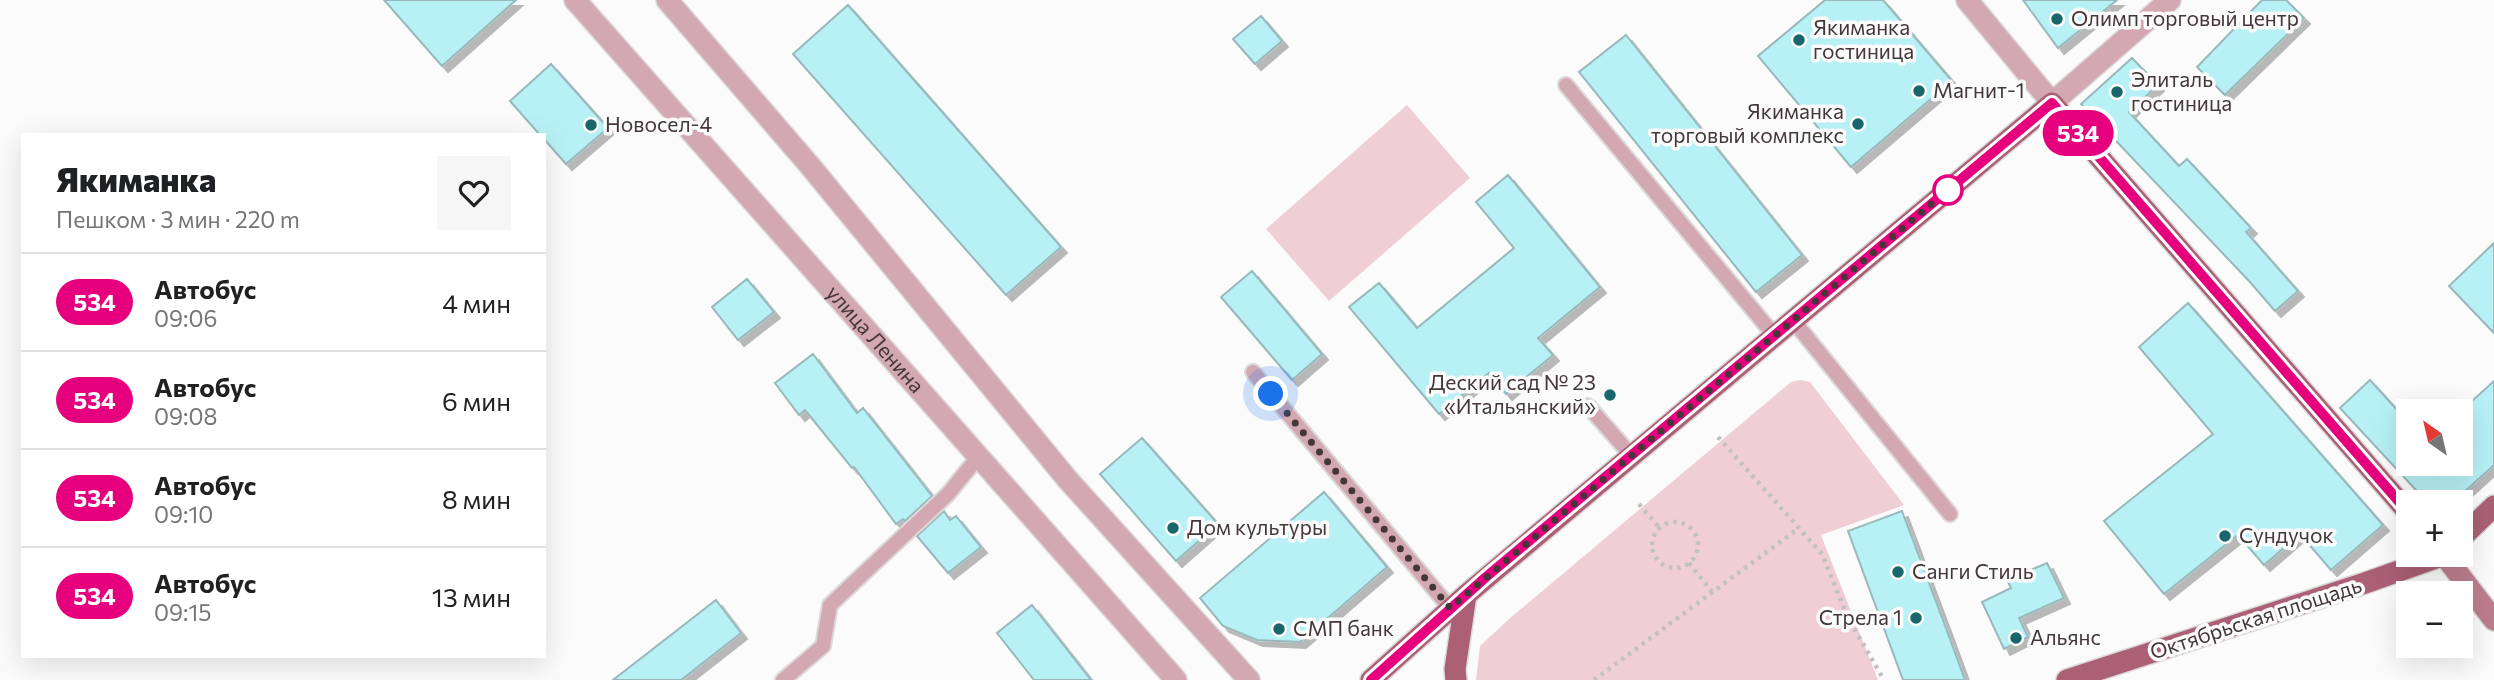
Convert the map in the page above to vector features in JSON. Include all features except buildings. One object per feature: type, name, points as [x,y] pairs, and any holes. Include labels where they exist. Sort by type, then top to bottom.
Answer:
[{"type":"main road","points":[[1371,680],[1631,455],[2052,103],[2396,498]]},
{"type":"main road","points":[[2473,526],[2494,506]]},
{"type":"main road","name":"Октябрьская площадь","points":[[2067,680],[2410,567]]},
{"type":"main road","points":[[1456,680],[1458,602]]},
{"type":"street","name":"улица Ленина","points":[[575,0],[1176,680]]},
{"type":"street","points":[[667,0],[811,167],[1068,480],[1249,680]]},
{"type":"street","points":[[1967,0],[2052,103],[2170,0]]},
{"type":"street","name":"Октябрьская площадь","points":[[2453,567],[2494,620]]},
{"type":"lane","points":[[1566,85],[1774,335]]},
{"type":"lane","points":[[1792,319],[1950,513]]},
{"type":"lane","points":[[1253,372],[1458,602]]},
{"type":"lane","points":[[1588,406],[1631,455]]},
{"type":"lane","points":[[783,680],[823,646],[830,605],[948,494],[979,456]]},
{"type":"path","points":[[1718,437],[1822,554],[1849,618],[1884,680]]},
{"type":"path","points":[[1639,504],[1659,527]]},
{"type":"path","points":[[1680,522],[1693,530],[1698,544],[1694,558],[1689,563],[1674,568],[1659,562],[1651,548],[1651,541],[1659,527],[1665,523],[1680,522]]},
{"type":"path","points":[[1594,680],[1799,528]]},
{"type":"path","points":[[1689,563],[1713,593]]},
{"type":"shaded area","points":[[1407,105],[1470,178],[1329,301],[1266,229]]},
{"type":"shaded area","points":[[1791,382],[1810,382],[1904,505],[1821,535],[1878,680],[1476,680],[1480,646],[1509,619]]},
{"type":"bus line","name":"534","points":[[1371,680],[1486,577],[2052,103],[2396,498]]},
{"type":"place","name":"Олимп торговый центр","points":[[2057,19]]},
{"type":"place","name":"Якиманка гостиница","points":[[1799,40]]},
{"type":"place","name":"Магнит-1","points":[[1919,91]]},
{"type":"place","name":"Элиталь гостиница","points":[[2117,92]]},
{"type":"place","name":"Якиманка торговый комплекс","points":[[1858,124]]},
{"type":"place","name":"Новосел-4","points":[[591,125]]},
{"type":"place","name":"Деский сад № 23 «Итальянский»","points":[[1610,395]]},
{"type":"place","name":"Дом культуры","points":[[1173,528]]},
{"type":"place","name":"Сундучок","points":[[2225,536]]},
{"type":"place","name":"Санги Стиль","points":[[1898,572]]},
{"type":"place","name":"Стрела 1","points":[[1916,618]]},
{"type":"place","name":"СМП банк","points":[[1279,629]]},
{"type":"place","name":"Альянс","points":[[2016,638]]},
{"type":"route","points":[[1271,394],[1450,608],[1954,185],[1948,190]]}]
